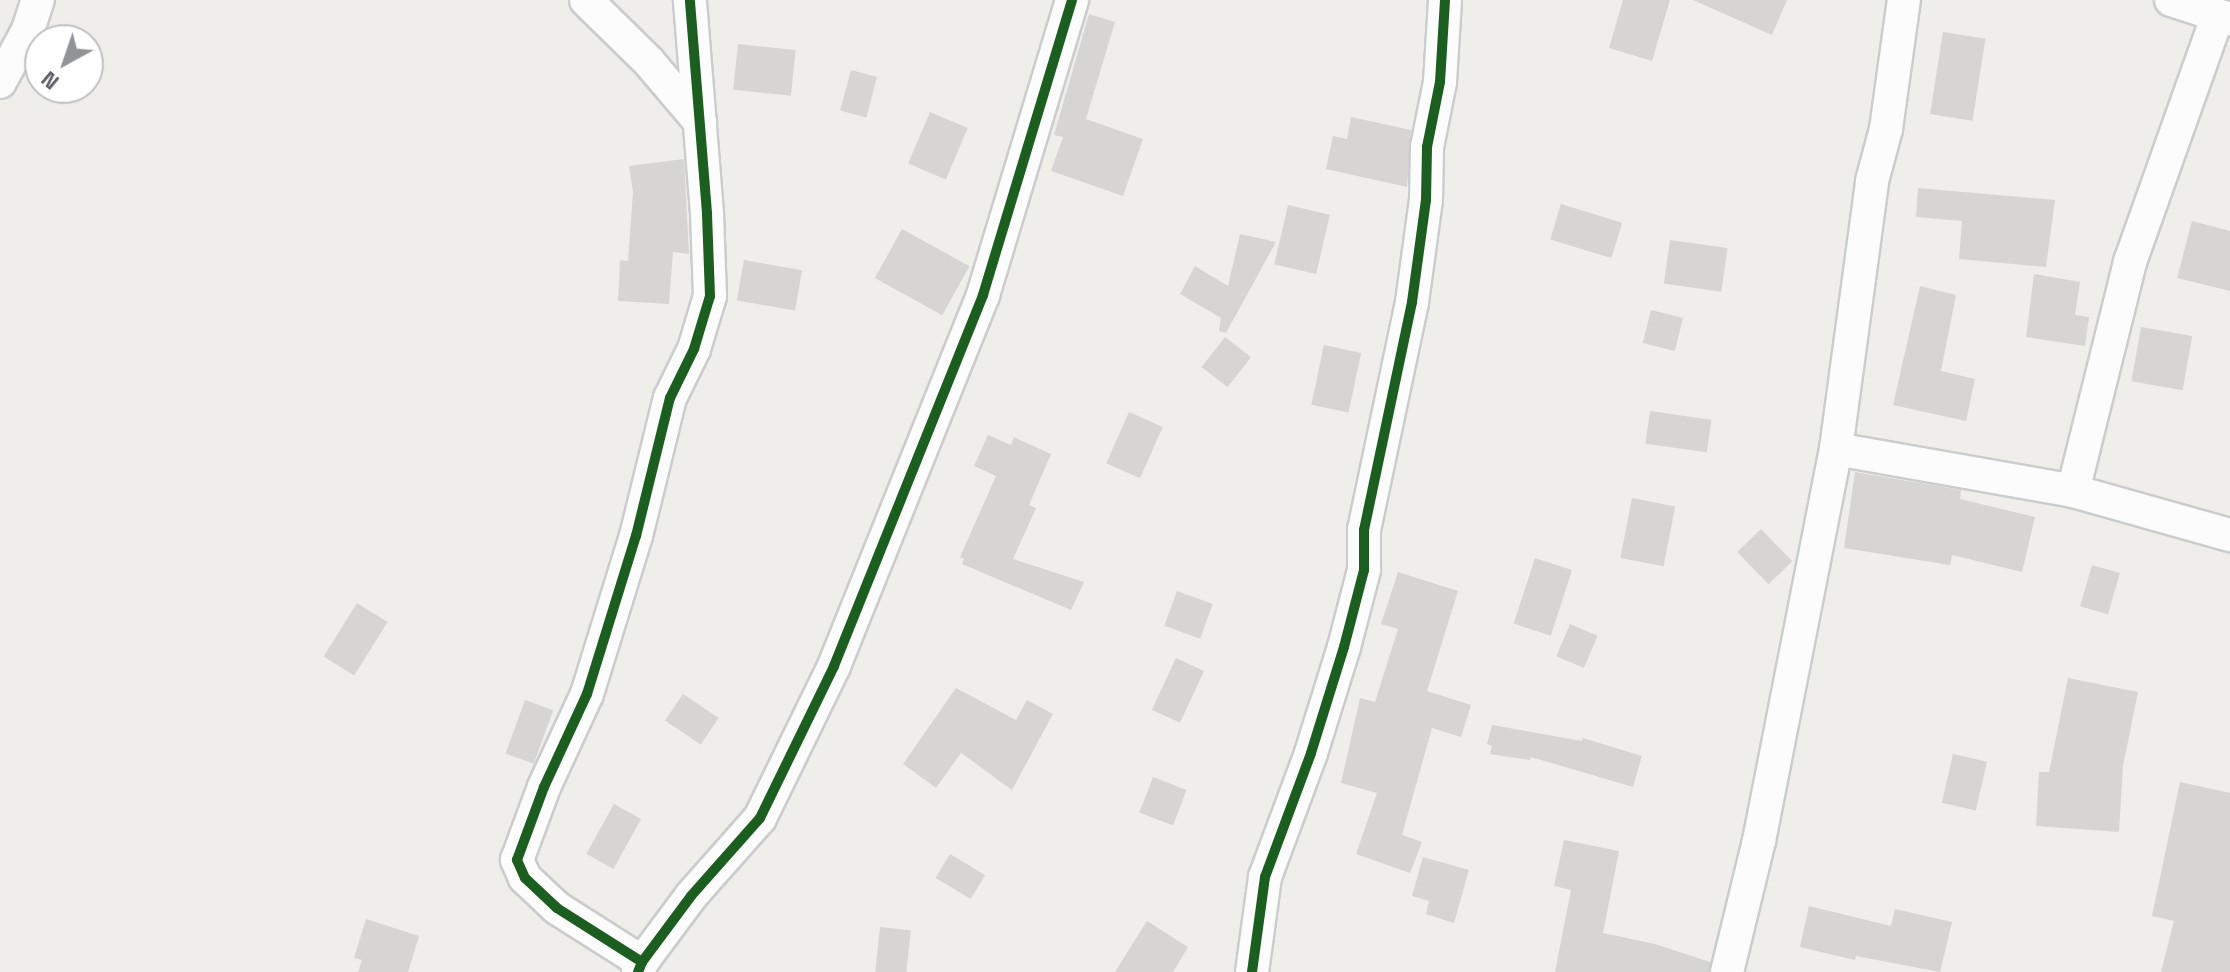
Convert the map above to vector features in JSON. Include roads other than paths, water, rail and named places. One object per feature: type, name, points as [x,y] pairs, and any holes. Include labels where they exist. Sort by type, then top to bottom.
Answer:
[{"type":"street","points":[[0,82],[28,30],[38,0]]},
{"type":"street","points":[[586,0],[649,62],[700,122]]},
{"type":"street","points":[[690,0],[710,296],[694,349],[670,398],[636,536],[587,694],[544,787],[517,860],[525,878],[557,908],[640,967],[691,896],[760,818],[834,666],[983,295],[1072,0]]},
{"type":"street","points":[[1252,972],[1265,877],[1311,753],[1364,570],[1364,530],[1412,302],[1426,200],[1427,147],[1440,82],[1445,0]]},
{"type":"street","points":[[1727,972],[1759,841],[1836,449],[1872,181],[1886,129],[1904,0]]},
{"type":"street","points":[[2073,491],[2130,262],[2223,18],[2171,0]]},
{"type":"street","points":[[1836,449],[2073,491],[2230,535]]}]
